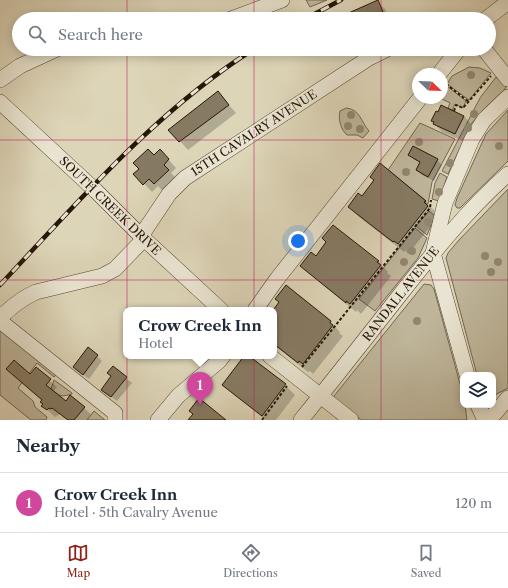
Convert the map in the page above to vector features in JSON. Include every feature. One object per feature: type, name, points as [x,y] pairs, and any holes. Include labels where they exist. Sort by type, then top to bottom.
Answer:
[{"type":"street","points":[[250,12],[282,0]]},
{"type":"street","points":[[495,12],[508,2]]},
{"type":"street","points":[[0,80],[20,66],[42,56]]},
{"type":"street","name":"15TH CAVALRY AVENUE","points":[[0,318],[11,306],[26,296],[36,292],[102,276],[115,269],[142,238],[169,194],[185,178],[373,56]]},
{"type":"street","points":[[444,68],[453,56]]},
{"type":"street","points":[[490,56],[508,79]]},
{"type":"street","points":[[466,372],[433,253],[446,203],[455,177],[472,139],[484,120],[508,97]]},
{"type":"street","name":"SOUTH CREEK DRIVE","points":[[0,102],[96,191],[142,238],[218,307]]},
{"type":"street","points":[[256,307],[415,104]]},
{"type":"street","name":"RANDALL AVENUE","points":[[301,420],[433,253],[496,184],[508,174]]},
{"type":"street","points":[[0,321],[115,417]]},
{"type":"street","points":[[158,420],[178,396],[221,359]]},
{"type":"street","points":[[274,359],[350,420]]},
{"type":"street","points":[[489,420],[508,398]]},
{"type":"street","points":[[479,408],[485,420]]},
{"type":"path","points":[[454,111],[456,105],[463,108],[492,75]]},
{"type":"path","points":[[448,86],[469,102]]},
{"type":"path","points":[[262,420],[295,376],[430,208],[431,200]]},
{"type":"shaded area","points":[[306,0],[327,0],[310,7]]},
{"type":"shaded area","points":[[469,67],[480,68],[491,73],[469,100],[448,85],[452,76]]},
{"type":"shaded area","points":[[496,77],[506,87],[505,89],[471,124],[448,174],[442,171],[480,98]]},
{"type":"shaded area","points":[[448,87],[466,101],[463,108],[455,104],[452,110],[448,108],[450,103],[448,102]]},
{"type":"shaded area","points":[[346,108],[351,109],[360,116],[369,131],[363,138],[357,135],[347,135],[343,130],[339,114],[340,111]]},
{"type":"shaded area","points":[[508,110],[508,161],[460,208],[457,208],[455,205],[457,198],[486,134]]},
{"type":"shaded area","points":[[420,123],[455,139],[432,182],[428,204],[388,170]]},
{"type":"shaded area","points":[[440,173],[447,177],[439,201],[432,199],[435,183]]},
{"type":"shaded area","points":[[508,189],[508,388],[496,394],[496,372],[476,372],[446,258],[448,253]]},
{"type":"shaded area","points":[[429,211],[435,216],[427,235],[416,226]]},
{"type":"shaded area","points":[[415,228],[427,238],[418,258],[375,311],[359,299]]},
{"type":"shaded area","points":[[424,284],[431,285],[434,289],[460,384],[460,408],[465,408],[467,420],[361,420],[334,398],[334,396]]},
{"type":"shaded area","points":[[0,329],[57,373],[54,377],[37,363],[18,388],[33,401],[35,407],[47,417],[46,420],[31,420],[0,395]]},
{"type":"shaded area","points":[[54,380],[72,394],[61,396],[54,392],[51,389]]},
{"type":"shaded area","points":[[94,411],[105,420],[87,420]]},
{"type":"building","points":[[378,0],[383,12],[351,12]]},
{"type":"building","points":[[218,91],[229,105],[179,142],[168,130]]},
{"type":"building","points":[[441,105],[464,116],[455,134],[433,124],[434,122],[431,121]]},
{"type":"building","points":[[413,146],[438,159],[428,177],[416,170],[420,162],[408,155]]},
{"type":"building","points":[[148,149],[154,155],[160,149],[169,159],[164,165],[169,170],[154,184],[149,179],[143,185],[133,174],[139,169],[133,163]]},
{"type":"building","points":[[380,163],[426,201],[424,202],[428,206],[398,244],[394,241],[393,242],[348,207],[358,193],[362,196],[374,180],[370,177]]},
{"type":"building","points":[[333,225],[379,261],[377,262],[381,265],[350,304],[346,301],[346,303],[300,266],[311,252],[316,256],[326,242],[322,238]]},
{"type":"building","points":[[286,285],[331,321],[330,323],[333,325],[303,364],[299,361],[298,363],[277,346],[277,307],[275,307],[279,302],[275,299]]},
{"type":"building","points":[[88,347],[98,355],[83,375],[73,367]]},
{"type":"building","points":[[242,359],[253,359],[286,384],[262,416],[222,385]]},
{"type":"building","points":[[14,360],[30,374],[36,367],[51,379],[46,385],[66,401],[70,395],[85,407],[74,420],[68,420],[52,408],[47,410],[41,406],[43,404],[40,402],[42,400],[6,369]]},
{"type":"building","points":[[113,366],[127,377],[111,397],[101,390],[111,376],[107,373]]},
{"type":"building","points":[[199,398],[226,420],[188,420],[193,414],[189,411]]},
{"type":"railway","points":[[318,12],[341,0]]},
{"type":"railway","points":[[0,285],[89,190],[151,129],[218,73],[244,56]]},
{"type":"place","name":"Crow Creek Inn","points":[[200,405]]}]
